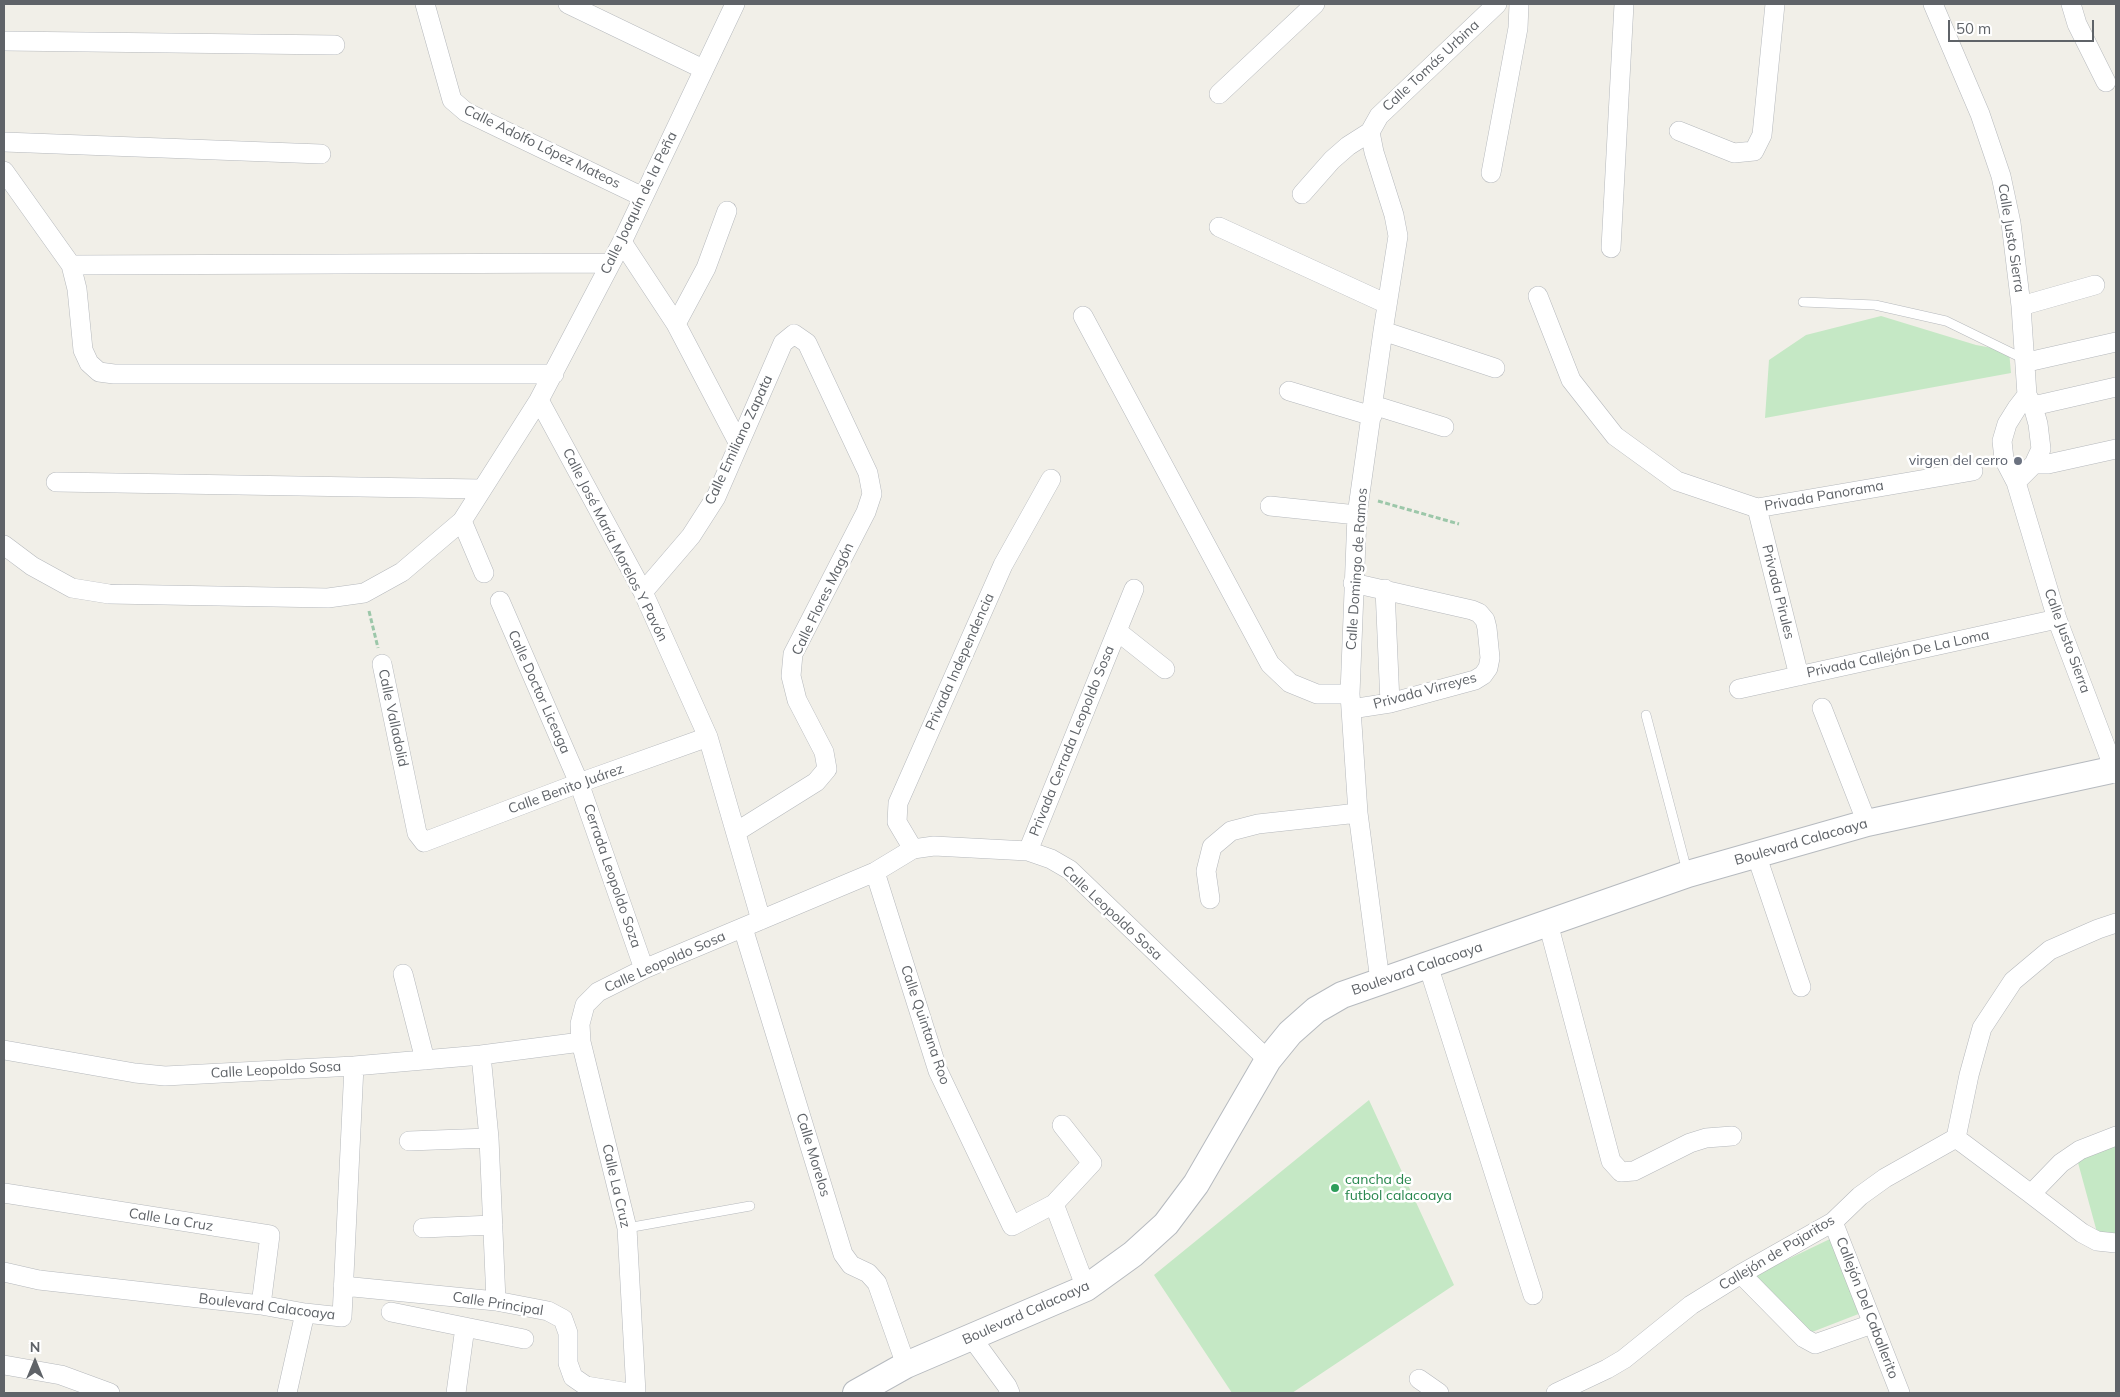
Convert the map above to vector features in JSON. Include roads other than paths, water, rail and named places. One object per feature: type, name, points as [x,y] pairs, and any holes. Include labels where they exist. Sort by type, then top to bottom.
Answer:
[{"type":"street","name":"Calle Adolfo López Mateos","points":[[425,4],[452,100],[466,112],[643,197]]},
{"type":"street","points":[[568,4],[703,69]]},
{"type":"street","name":"Calle Joaquín de la Peña","points":[[4,545],[32,566],[72,588],[108,594],[328,598],[364,593],[402,572],[462,521],[540,400],[622,242],[735,4]]},
{"type":"street","points":[[1219,94],[1315,4]]},
{"type":"street","name":"Calle Tomás Urbina","points":[[1370,132],[1379,116],[1497,4]]},
{"type":"street","points":[[1491,173],[1518,28],[1519,4]]},
{"type":"street","points":[[1611,248],[1624,4]]},
{"type":"street","points":[[1680,131],[1734,153],[1754,151],[1762,135],[1775,4]]},
{"type":"street","name":"Calle Justo Sierra","points":[[1933,4],[1980,114],[2001,176],[2011,223],[2021,306],[2024,359],[2030,400],[2038,424],[2041,449],[2034,464]]},
{"type":"street","points":[[2071,4],[2077,24],[2106,82]]},
{"type":"street","points":[[4,41],[335,45]]},
{"type":"street","points":[[1302,194],[1332,160],[1348,146],[1370,132]]},
{"type":"street","name":"Calle Domingo de Ramos","points":[[1370,132],[1374,152],[1394,215],[1398,236],[1357,515],[1350,701],[1358,813],[1380,980]]},
{"type":"street","points":[[4,142],[321,154]]},
{"type":"street","points":[[4,171],[70,265],[77,289],[83,350],[89,363],[99,372],[114,374],[554,374]]},
{"type":"street","points":[[676,324],[706,268],[727,211]]},
{"type":"street","points":[[1219,227],[1387,304]]},
{"type":"street","points":[[622,242],[676,324],[739,444]]},
{"type":"street","points":[[70,265],[610,263]]},
{"type":"street","points":[[2021,306],[2095,285]]},
{"type":"street","name":"Privada Panorama","points":[[1538,296],[1571,380],[1615,436],[1677,481],[1757,508],[1973,471]]},
{"type":"street","name":"Privada Virreyes","points":[[1083,316],[1270,664],[1290,683],[1317,694],[1350,701],[1390,703],[1475,680],[1483,675],[1488,668],[1490,658],[1488,628],[1480,613],[1385,589],[1353,583]]},
{"type":"street","points":[[1383,331],[1494,368]]},
{"type":"street","name":"Calle Emiliano Zapata","points":[[642,592],[691,536],[716,497],[783,343],[794,334]]},
{"type":"street","name":"Calle Flores Magón","points":[[736,832],[816,782],[826,769],[824,752],[797,700],[791,676],[793,654],[866,512],[872,494],[868,473],[807,343],[794,334]]},
{"type":"street","points":[[2024,359],[2032,361],[2116,342]]},
{"type":"street","points":[[2030,400],[2116,387]]},
{"type":"street","points":[[1289,391],[1444,427]]},
{"type":"street","name":"Calle José María Morelos Y Pavón","points":[[540,400],[642,592],[708,737],[761,920]]},
{"type":"street","name":"Calle Justo Sierra","points":[[2030,400],[2016,408],[2007,424],[2002,441],[2004,459],[2016,482],[2057,620],[2116,771]]},
{"type":"street","points":[[2016,482],[2034,464],[2048,464],[2116,449]]},
{"type":"street","name":"Privada Independencia","points":[[913,849],[897,822],[898,803],[1003,565],[1051,479]]},
{"type":"street","points":[[56,482],[481,489]]},
{"type":"street","points":[[1270,506],[1357,515]]},
{"type":"street","name":"Privada Pirules","points":[[1757,508],[1799,676]]},
{"type":"street","points":[[462,521],[484,573]]},
{"type":"street","name":"Privada Cerrada Leopoldo Sosa","points":[[1028,851],[1134,589]]},
{"type":"street","points":[[1385,589],[1390,703]]},
{"type":"street","name":"Calle Doctor Liceaga","points":[[500,601],[579,783]]},
{"type":"street","name":"Privada Callejón De La Loma","points":[[1739,689],[2057,620]]},
{"type":"street","name":"Privada Cerrada Leopoldo Sosa","points":[[1117,632],[1164,669]]},
{"type":"street","name":"Calle Valladolid","points":[[382,664],[417,833],[424,842]]},
{"type":"street","points":[[1822,708],[1867,823]]},
{"type":"street","name":"Calle Benito Juárez","points":[[424,842],[579,783],[708,737]]},
{"type":"street","name":"Boulevard Calacoaya","points":[[856,1393],[906,1365],[1086,1288],[1133,1254],[1166,1224],[1196,1184],[1268,1060],[1290,1033],[1316,1010],[1342,995],[1380,980],[1688,874],[1756,854],[1867,823],[2116,771]]},
{"type":"street","name":"Cerrada Leopoldo Soza","points":[[579,783],[644,969]]},
{"type":"street","points":[[1210,899],[1206,872],[1212,847],[1231,831],[1258,824],[1358,813]]},
{"type":"street","name":"Calle Leopoldo Sosa","points":[[4,1050],[135,1073],[165,1076],[354,1066],[481,1055],[580,1042],[580,1024],[585,1005],[598,992],[644,969],[875,872],[913,849],[934,846],[1028,851],[1051,858],[1070,870],[1268,1060]]},
{"type":"street","points":[[1756,854],[1801,987]]},
{"type":"street","name":"Calle Quintana Roo","points":[[875,872],[938,1071],[1012,1226],[1054,1204]]},
{"type":"street","points":[[1548,923],[1611,1161],[1621,1172],[1634,1171],[1690,1143],[1706,1138],[1732,1136]]},
{"type":"street","points":[[2116,923],[2050,950],[2014,981],[1982,1028],[1969,1075],[1956,1138],[2082,1233],[2097,1241],[2116,1243]]},
{"type":"street","name":"Calle Morelos","points":[[743,928],[843,1254],[851,1264],[868,1273],[878,1283],[906,1365]]},
{"type":"street","points":[[1428,965],[1532,1295]]},
{"type":"street","points":[[403,974],[425,1060]]},
{"type":"street","name":"Calle La Cruz","points":[[580,1042],[626,1228],[636,1393]]},
{"type":"street","points":[[481,1055],[490,1138],[496,1301]]},
{"type":"street","name":"Boulevard Calacoaya","points":[[4,1272],[39,1280],[261,1305],[342,1317],[354,1066]]},
{"type":"street","points":[[1062,1125],[1092,1163],[1054,1204],[1086,1288]]},
{"type":"street","points":[[2031,1194],[2067,1158],[2080,1150],[2116,1136]]},
{"type":"street","points":[[409,1141],[490,1138]]},
{"type":"street","name":"Callejón de Pajaritos","points":[[1556,1393],[1624,1359],[1691,1305],[1741,1274],[1833,1222],[1860,1196],[1885,1178],[1956,1138]]},
{"type":"street","name":"Calle La Cruz","points":[[4,1193],[270,1235],[261,1305]]},
{"type":"street","name":"Callejón Del Caballerito","points":[[1833,1222],[1900,1393]]},
{"type":"street","points":[[423,1228],[494,1225]]},
{"type":"street","points":[[1741,1274],[1804,1338],[1815,1344],[1872,1324]]},
{"type":"street","name":"Calle Principal","points":[[343,1286],[496,1301],[548,1312],[563,1318],[568,1334],[568,1362],[573,1377],[586,1386],[629,1393]]},
{"type":"street","points":[[391,1312],[524,1339]]},
{"type":"street","points":[[287,1393],[305,1313]]},
{"type":"street","points":[[456,1393],[465,1327]]},
{"type":"street","points":[[972,1338],[1007,1386],[1010,1393]]},
{"type":"street","points":[[4,1365],[61,1375],[110,1393]]},
{"type":"street","points":[[1419,1379],[1439,1393]]},
{"type":"lane","points":[[1803,302],[1876,305],[1946,321],[2024,359]]},
{"type":"lane","points":[[1646,715],[1688,874]]},
{"type":"lane","points":[[626,1228],[750,1206]]},
{"type":"place","name":"virgen del cerro","points":[[2018,461]]},
{"type":"place","name":"cancha de futbol calacoaya","points":[[1335,1188]]}]
